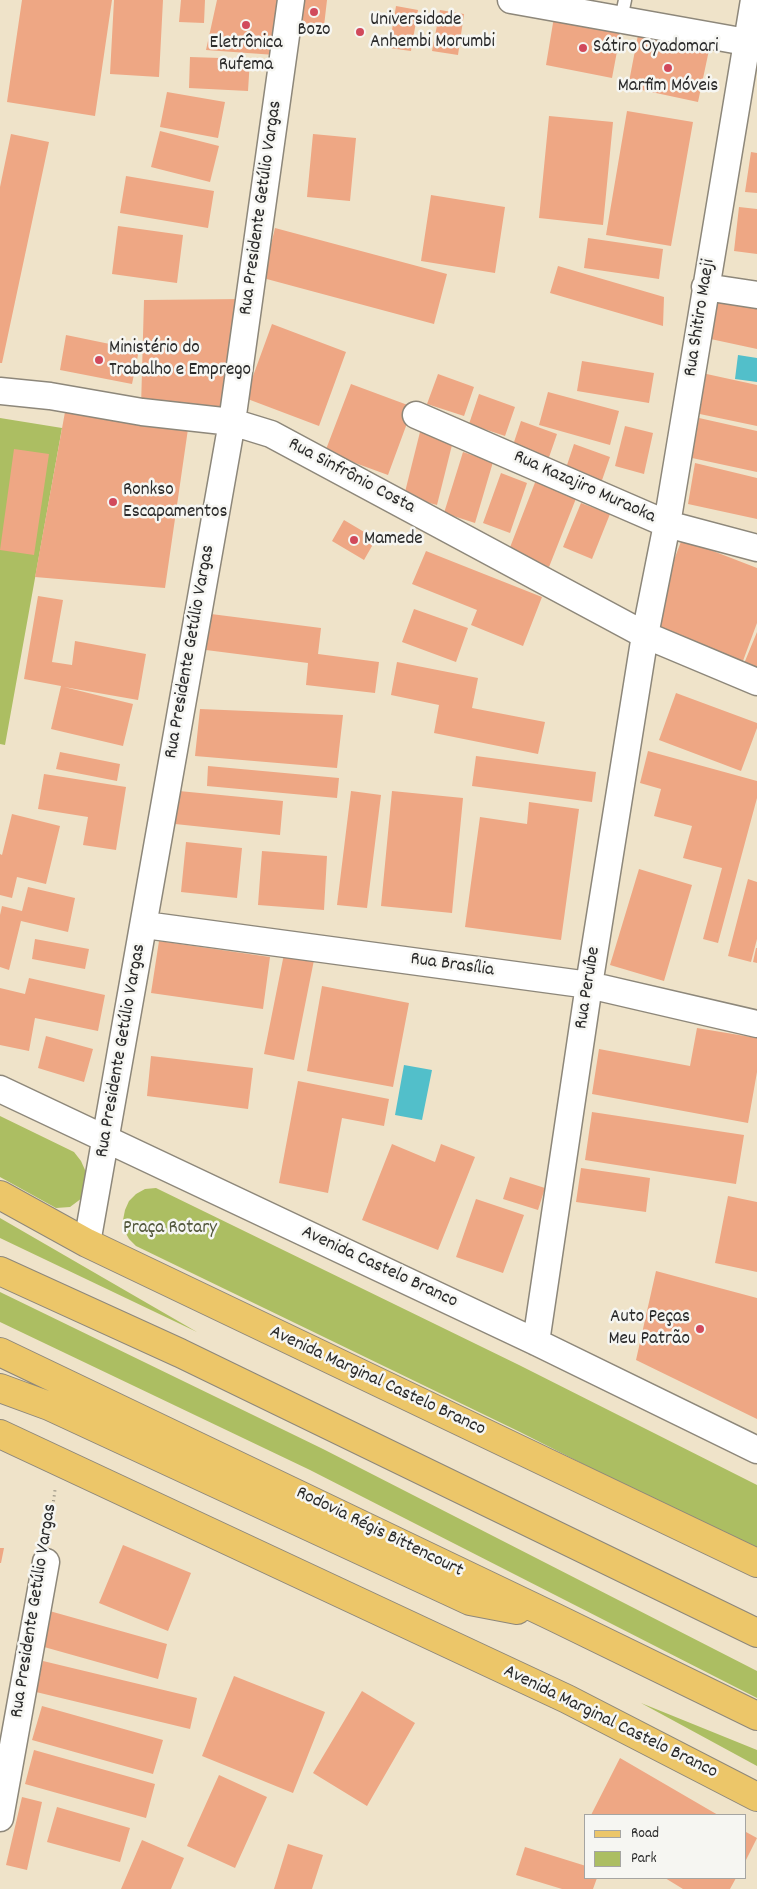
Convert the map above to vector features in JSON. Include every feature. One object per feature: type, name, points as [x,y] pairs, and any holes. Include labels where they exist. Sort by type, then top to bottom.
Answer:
[{"type":"main road","name":"Avenida Marginal Castelo Branco","points":[[0,1196],[87,1244],[757,1563]]},
{"type":"main road","points":[[0,1270],[180,1353],[757,1633]]},
{"type":"main road","name":"Rodovia Régis Bittencourt","points":[[0,1352],[757,1716]]},
{"type":"main road","points":[[0,1388],[49,1406],[470,1600],[556,1618]]},
{"type":"main road","name":"Avenida Marginal Castelo Branco","points":[[0,1434],[558,1695],[757,1797]]},
{"type":"street","name":"Rua Presidente Getúlio Vargas","points":[[87,1244],[145,925],[168,782],[232,422],[291,0]]},
{"type":"street","points":[[511,0],[623,10],[753,43]]},
{"type":"street","name":"Rua Shitiro Maeji","points":[[645,635],[667,524],[706,286],[753,43],[754,0]]},
{"type":"street","points":[[706,286],[757,295]]},
{"type":"street","name":"Rua Sinfrônio Costa","points":[[0,390],[50,396],[142,412],[232,422],[271,434],[645,635],[757,682]]},
{"type":"street","name":"Rua Kazajiro Muraoka","points":[[416,415],[667,524],[757,548]]},
{"type":"street","name":"Rua Peruíbe","points":[[536,1342],[589,985],[645,635]]},
{"type":"street","name":"Rua Brasília","points":[[145,925],[589,985],[757,1024]]},
{"type":"street","name":"Avenida Castelo Branco","points":[[0,1089],[536,1342],[757,1450]]},
{"type":"street","name":"Rua Presidente Getúlio Vargas","points":[[0,1818],[46,1562]]},
{"type":"path","name":"Rua Presidente Getúlio Vargas","points":[[46,1562],[58,1462]]},
{"type":"green space","points":[[0,418],[62,428],[5,745],[0,744]]},
{"type":"green space","points":[[0,1116],[74,1152],[85,1170],[86,1181],[82,1198],[70,1207],[56,1208],[0,1177]]},
{"type":"green space","name":"Praça Rotary","points":[[156,1188],[519,1365],[757,1485],[757,1552],[520,1432],[136,1246],[124,1230],[125,1210],[129,1201],[136,1194],[145,1189]]},
{"type":"green space","points":[[0,1218],[197,1332],[0,1238]]},
{"type":"green space","points":[[0,1292],[323,1449],[757,1671],[757,1698],[310,1470],[0,1322]]},
{"type":"green space","points":[[641,1703],[757,1750],[757,1766]]},
{"type":"water","points":[[738,355],[757,358],[757,382],[735,379]]},
{"type":"water","points":[[404,1065],[432,1070],[422,1120],[395,1115]]},
{"type":"building","points":[[22,0],[112,0],[95,116],[7,102]]},
{"type":"building","points":[[114,0],[163,0],[159,77],[110,74]]},
{"type":"building","points":[[181,0],[205,0],[204,23],[179,22]]},
{"type":"building","name":"Eletrônica Rufema","points":[[217,0],[285,0],[275,55],[206,50]]},
{"type":"building","name":"Bozo","points":[[304,0],[327,0],[324,26],[301,23]]},
{"type":"building","points":[[396,6],[418,10],[411,51],[389,48]]},
{"type":"building","points":[[440,10],[464,14],[458,55],[432,51]]},
{"type":"building","name":"Sátiro Oyadomari","points":[[554,17],[621,30],[612,78],[546,65]]},
{"type":"building","name":"Marfim Móveis","points":[[638,35],[709,50],[698,102],[628,87]]},
{"type":"building","points":[[190,57],[250,59],[248,91],[189,88]]},
{"type":"building","points":[[167,92],[225,102],[218,138],[160,127]]},
{"type":"building","points":[[627,111],[693,122],[671,246],[606,235]]},
{"type":"building","points":[[549,116],[613,122],[603,225],[539,218]]},
{"type":"building","points":[[160,131],[219,146],[210,182],[151,167]]},
{"type":"building","points":[[11,134],[49,142],[2,363],[0,363],[0,187]]},
{"type":"building","points":[[313,134],[356,138],[350,201],[307,197]]},
{"type":"building","points":[[751,152],[757,153],[757,193],[745,192]]},
{"type":"building","points":[[126,176],[214,191],[208,228],[120,213]]},
{"type":"building","points":[[431,195],[505,207],[495,273],[421,261]]},
{"type":"building","points":[[739,207],[757,209],[757,254],[734,251]]},
{"type":"building","points":[[118,226],[183,235],[177,283],[112,274]]},
{"type":"building","points":[[275,228],[447,274],[434,324],[263,278]]},
{"type":"building","points":[[588,238],[663,249],[659,279],[584,268]]},
{"type":"building","points":[[558,266],[664,297],[663,326],[550,293]]},
{"type":"building","points":[[713,298],[757,308],[757,349],[706,338]]},
{"type":"building","points":[[244,299],[225,418],[141,407],[144,300]]},
{"type":"building","points":[[272,324],[346,352],[319,426],[245,398]]},
{"type":"building","name":"Ministério do Trabalho e Emprego","points":[[66,335],[139,350],[132,384],[60,370]]},
{"type":"building","points":[[582,361],[654,373],[649,403],[577,391]]},
{"type":"building","points":[[702,373],[757,385],[757,426],[695,413]]},
{"type":"building","points":[[438,374],[474,387],[464,416],[427,404]]},
{"type":"building","points":[[351,384],[413,407],[388,475],[325,452]]},
{"type":"building","points":[[548,392],[619,411],[610,445],[539,425]]},
{"type":"building","points":[[479,394],[515,407],[505,436],[469,424]]},
{"type":"building","name":"Ronkso Escapamentos","points":[[67,401],[189,422],[165,588],[35,577]]},
{"type":"building","points":[[699,418],[757,431],[757,472],[692,458]]},
{"type":"building","points":[[521,421],[557,434],[547,463],[511,451]]},
{"type":"building","points":[[625,426],[653,433],[644,474],[615,466]]},
{"type":"building","points":[[420,432],[453,441],[437,505],[404,496]]},
{"type":"building","points":[[574,444],[610,457],[600,486],[564,474]]},
{"type":"building","points":[[14,449],[49,454],[34,555],[0,550]]},
{"type":"building","points":[[463,452],[493,462],[475,523],[444,513]]},
{"type":"building","points":[[695,463],[757,478],[757,519],[688,504]]},
{"type":"building","points":[[501,473],[527,483],[510,533],[483,523]]},
{"type":"building","points":[[536,480],[577,496],[549,567],[509,550]]},
{"type":"building","points":[[581,503],[610,514],[592,559],[563,547]]},
{"type":"building","name":"Mamede","points":[[344,520],[376,539],[364,560],[332,541]]},
{"type":"building","points":[[682,539],[757,568],[757,623],[740,669],[646,633]]},
{"type":"building","points":[[426,551],[542,597],[523,646],[471,625],[477,610],[412,584]]},
{"type":"building","points":[[38,596],[63,600],[52,662],[72,665],[75,641],[146,654],[138,700],[64,687],[133,704],[123,746],[51,729],[61,686],[24,679]]},
{"type":"building","points":[[414,609],[468,628],[456,662],[402,642]]},
{"type":"building","points":[[211,614],[321,628],[318,654],[379,662],[375,693],[306,685],[308,663],[206,650]]},
{"type":"building","points":[[757,632],[757,672],[743,666]]},
{"type":"building","points":[[397,662],[478,678],[472,708],[545,722],[538,754],[434,733],[439,705],[391,695]]},
{"type":"building","points":[[676,693],[757,723],[757,728],[741,771],[659,740]]},
{"type":"building","points":[[200,709],[343,715],[337,768],[195,756]]},
{"type":"building","points":[[648,751],[757,781],[757,798],[718,943],[703,939],[722,868],[683,858],[692,826],[654,816],[661,789],[640,783]]},
{"type":"building","points":[[60,752],[120,764],[117,781],[56,769]]},
{"type":"building","points":[[476,756],[596,772],[592,802],[472,786]]},
{"type":"building","points":[[208,766],[339,778],[337,798],[207,786]]},
{"type":"building","points":[[44,774],[126,787],[116,850],[83,845],[88,817],[38,809]]},
{"type":"building","points":[[179,791],[283,801],[280,835],[175,824]]},
{"type":"building","points":[[351,791],[381,795],[367,908],[337,905]]},
{"type":"building","points":[[392,791],[463,798],[452,913],[381,906]]},
{"type":"building","points":[[529,802],[579,809],[561,940],[465,927],[480,817],[527,824]]},
{"type":"building","points":[[12,814],[60,826],[46,884],[17,877],[12,898],[0,895],[0,854],[2,855]]},
{"type":"building","points":[[186,842],[242,848],[237,898],[181,892]]},
{"type":"building","points":[[262,851],[327,856],[324,910],[258,905]]},
{"type":"building","points":[[639,869],[692,885],[664,981],[610,965]]},
{"type":"building","points":[[748,879],[757,882],[757,939],[751,962],[728,956]]},
{"type":"building","points":[[28,887],[75,898],[68,932],[21,921],[9,970],[0,967],[0,915],[2,906],[22,911]]},
{"type":"building","points":[[35,939],[89,949],[85,969],[32,959]]},
{"type":"building","points":[[159,941],[270,957],[263,1009],[151,993]]},
{"type":"building","points":[[757,948],[757,963],[753,962]]},
{"type":"building","points":[[284,954],[314,960],[294,1060],[264,1054]]},
{"type":"building","points":[[29,978],[105,995],[98,1031],[35,1018],[29,1051],[0,1045],[0,988],[25,994]]},
{"type":"building","points":[[322,986],[409,1003],[393,1087],[307,1071]]},
{"type":"building","points":[[697,1028],[757,1038],[757,1072],[748,1123],[592,1094],[599,1049],[690,1066]]},
{"type":"building","points":[[46,1036],[93,1049],[84,1082],[38,1068]]},
{"type":"building","points":[[151,1056],[253,1068],[248,1109],[147,1096]]},
{"type":"building","points":[[298,1081],[389,1099],[384,1126],[342,1118],[328,1193],[279,1183]]},
{"type":"building","points":[[592,1112],[744,1135],[736,1184],[585,1160]]},
{"type":"building","points":[[392,1144],[435,1162],[441,1144],[475,1157],[438,1250],[362,1220]]},
{"type":"building","points":[[581,1168],[650,1178],[646,1212],[576,1202]]},
{"type":"building","points":[[510,1177],[545,1188],[538,1210],[503,1199]]},
{"type":"building","points":[[728,1196],[757,1202],[757,1272],[715,1263]]},
{"type":"building","points":[[476,1199],[524,1215],[503,1273],[456,1257]]},
{"type":"building","name":"Auto Peças Meu Patrão","points":[[656,1271],[757,1298],[757,1419],[636,1360]]},
{"type":"building","points":[[123,1545],[191,1573],[168,1631],[99,1603]]},
{"type":"building","points":[[0,1548],[4,1548],[1,1563],[0,1563]]},
{"type":"building","points":[[46,1610],[167,1644],[158,1679],[37,1645]]},
{"type":"building","points":[[43,1661],[197,1698],[190,1729],[36,1692]]},
{"type":"building","points":[[234,1676],[325,1712],[293,1793],[202,1756]]},
{"type":"building","points":[[362,1691],[415,1723],[367,1806],[313,1773]]},
{"type":"building","points":[[42,1706],[163,1740],[153,1774],[32,1740]]},
{"type":"building","points":[[34,1750],[155,1784],[146,1818],[25,1784]]},
{"type":"building","points":[[620,1758],[716,1814],[592,1814]]},
{"type":"building","points":[[219,1775],[267,1797],[235,1868],[187,1846]]},
{"type":"building","points":[[22,1797],[42,1802],[27,1870],[6,1865]]},
{"type":"building","points":[[57,1807],[130,1828],[120,1862],[47,1842]]},
{"type":"building","points":[[747,1833],[757,1838],[747,1858]]},
{"type":"building","points":[[142,1840],[184,1858],[171,1889],[121,1889]]},
{"type":"building","points":[[288,1844],[323,1855],[312,1889],[274,1889]]},
{"type":"building","points":[[525,1847],[584,1865],[584,1879],[597,1879],[593,1889],[562,1889],[516,1875]]},
{"type":"building","points":[[667,1879],[735,1879],[730,1889],[683,1889]]},
{"type":"place","name":"Bozo","points":[[314,12]]},
{"type":"place","name":"Eletrônica Rufema","points":[[246,25]]},
{"type":"place","name":"Universidade Anhembi Morumbi","points":[[360,32]]},
{"type":"place","name":"Sátiro Oyadomari","points":[[583,48]]},
{"type":"place","name":"Marfim Móveis","points":[[668,68]]},
{"type":"place","name":"Ministério do Trabalho e Emprego","points":[[99,360]]},
{"type":"place","name":"Ronkso Escapamentos","points":[[113,502]]},
{"type":"place","name":"Mamede","points":[[354,540]]},
{"type":"place","name":"Auto Peças Meu Patrão","points":[[700,1329]]}]
